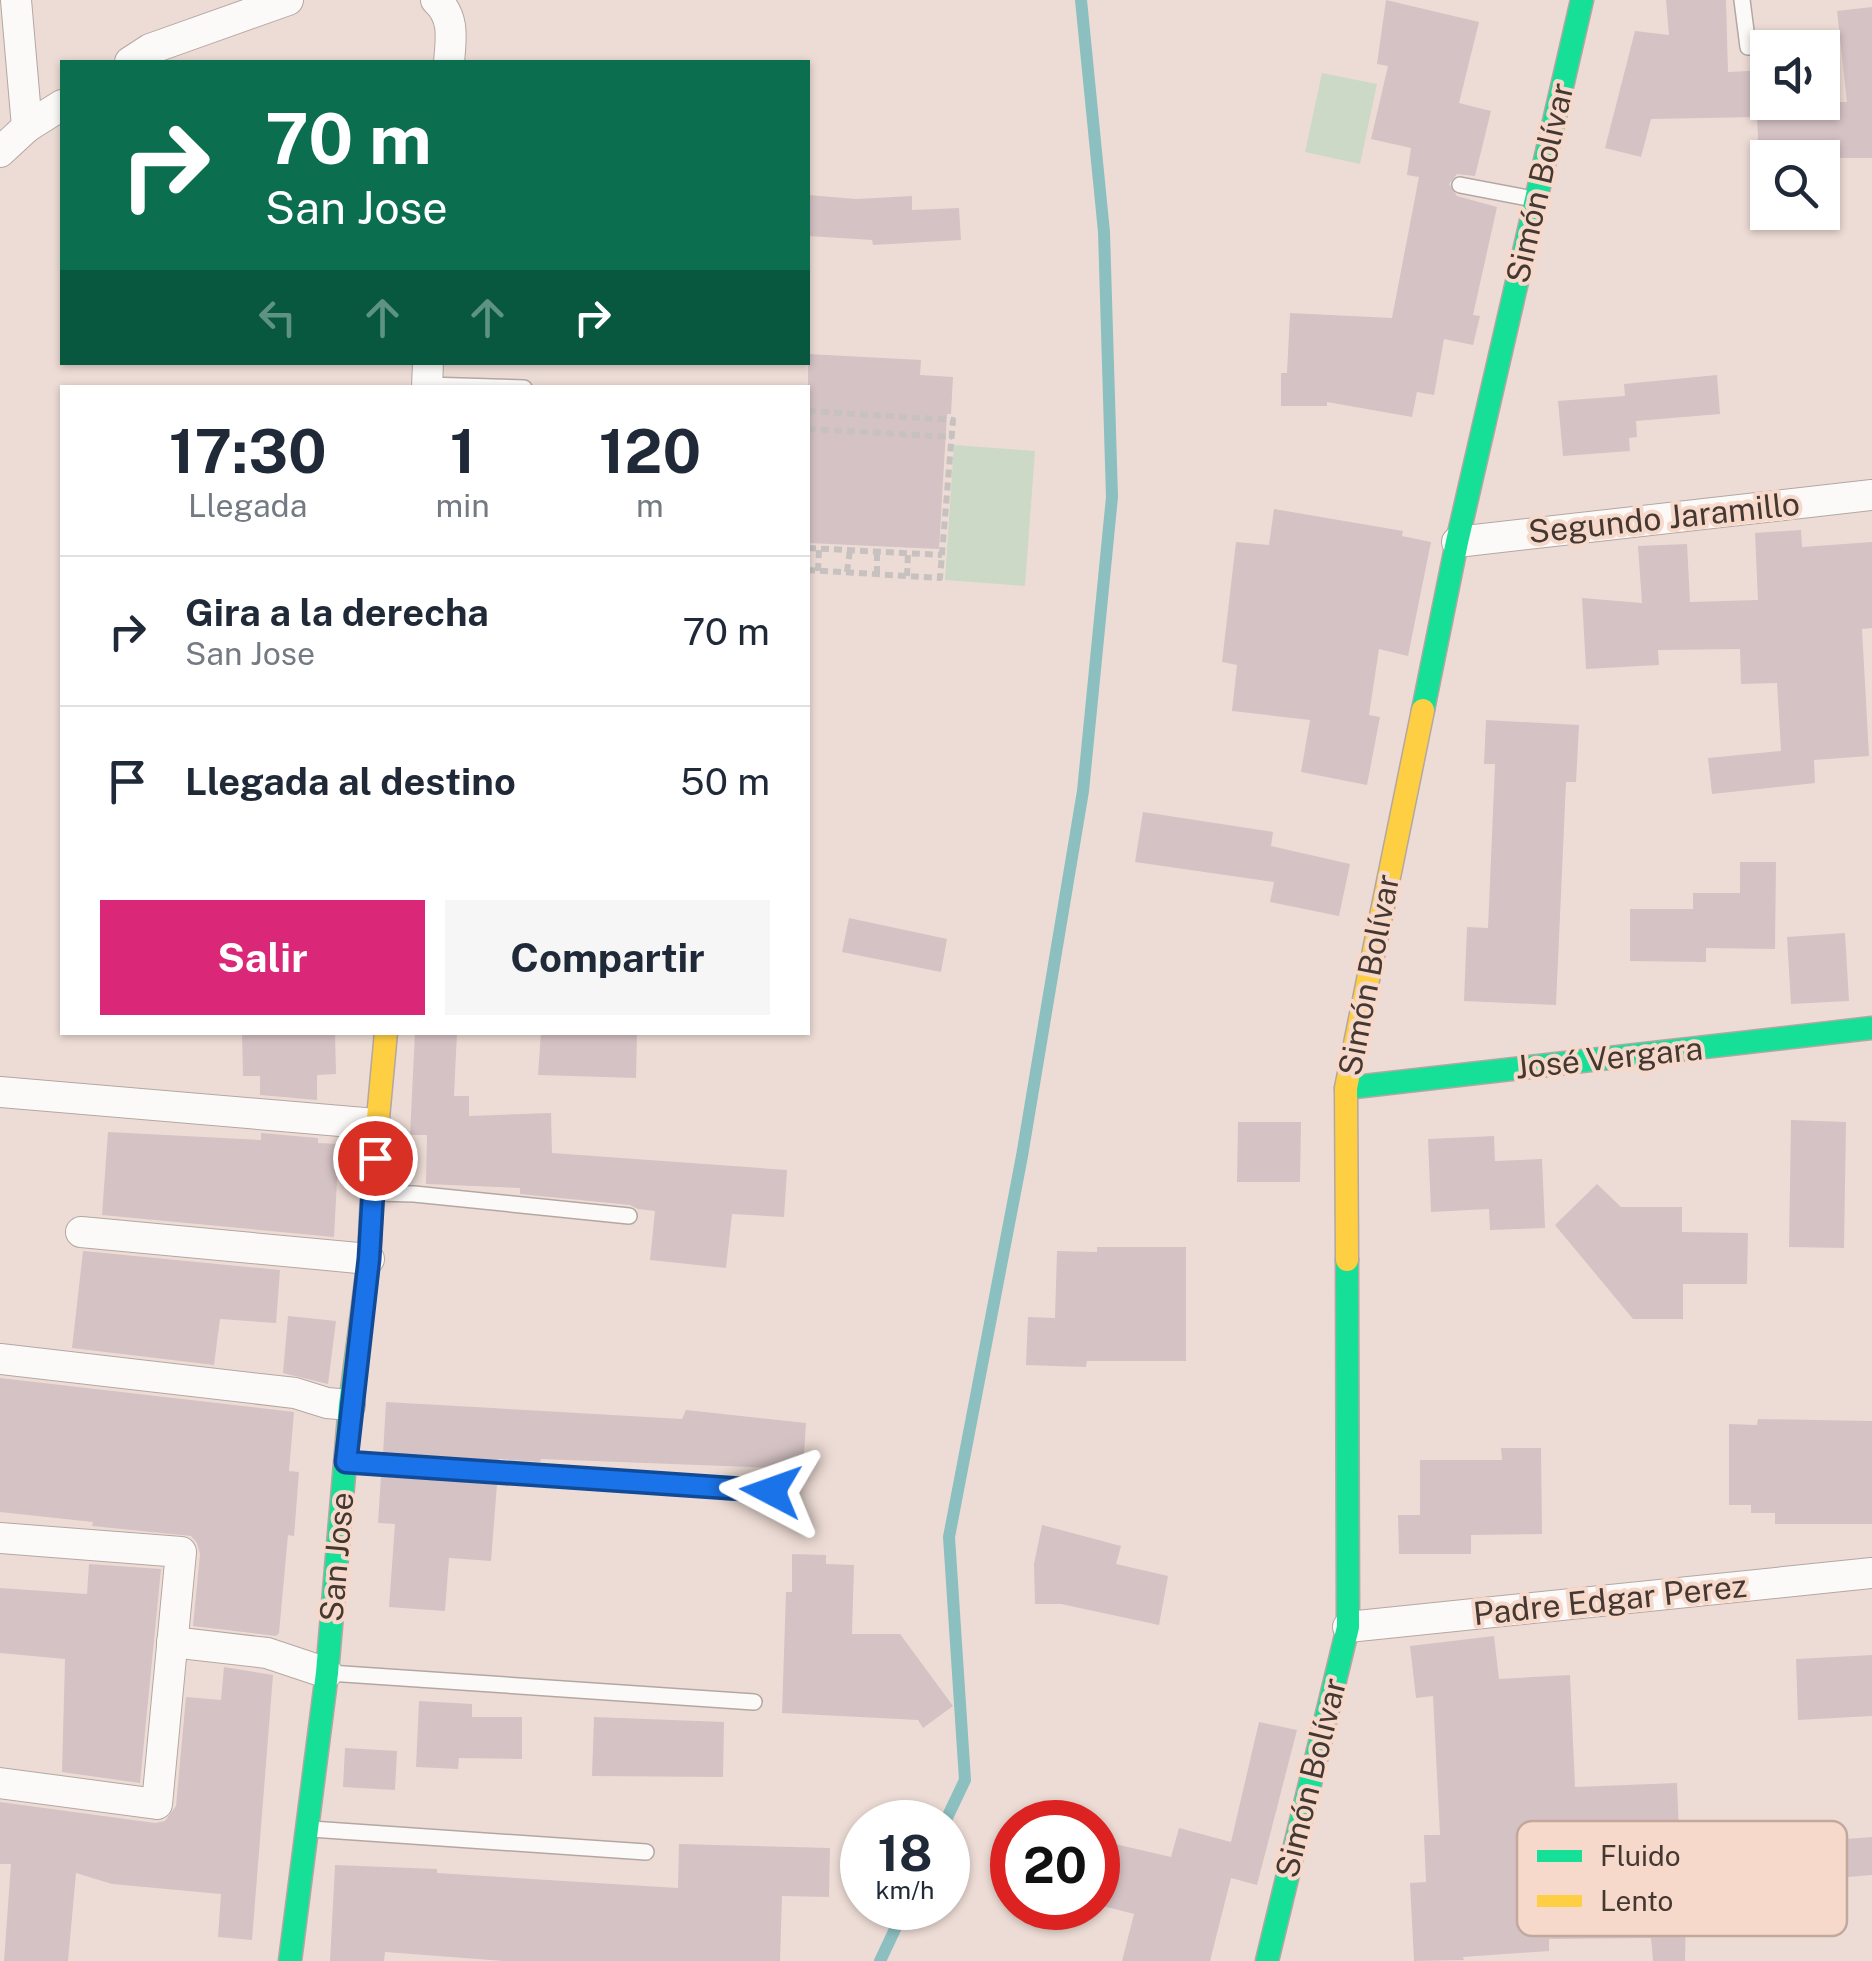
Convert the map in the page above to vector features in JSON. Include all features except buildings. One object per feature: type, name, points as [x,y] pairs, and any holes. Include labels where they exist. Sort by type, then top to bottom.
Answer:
[{"type":"street","points":[[16,0],[27,127]]},
{"type":"street","points":[[133,60],[150,50],[288,0]]},
{"type":"street","points":[[436,0],[445,8],[452,30],[449,60]]},
{"type":"street","name":"Simón Bolívar","points":[[1267,1961],[1348,1627],[1346,1088],[1456,542],[1582,0]]},
{"type":"street","points":[[0,152],[27,127],[60,106]]},
{"type":"street","name":"Segundo Jaramillo","points":[[1456,542],[1872,495]]},
{"type":"street","name":"José Vergara","points":[[1346,1088],[1872,1028]]},
{"type":"street","name":"San Jose","points":[[290,1961],[328,1673],[350,1405],[369,1259],[376,1124],[386,1035]]},
{"type":"street","points":[[0,1092],[376,1124]]},
{"type":"street","points":[[81,1232],[369,1259]]},
{"type":"street","points":[[0,1359],[295,1393],[350,1405]]},
{"type":"street","points":[[0,1538],[181,1552],[157,1804],[0,1783]]},
{"type":"street","name":"Padre Edgar Perez","points":[[1348,1627],[1872,1573]]},
{"type":"street","points":[[172,1642],[267,1653],[328,1673]]},
{"type":"lane","points":[[1742,0],[1750,48]]},
{"type":"lane","points":[[1460,185],[1537,200]]},
{"type":"lane","points":[[427,378],[495,385]]},
{"type":"lane","points":[[374,1193],[629,1216]]},
{"type":"lane","points":[[346,1462],[771,1491]]},
{"type":"lane","points":[[328,1673],[754,1702]]},
{"type":"lane","points":[[305,1828],[646,1852]]},
{"type":"path","points":[[810,411],[954,420],[940,578],[810,570]]},
{"type":"path","points":[[827,430],[828,412]]},
{"type":"path","points":[[856,414],[856,432]]},
{"type":"path","points":[[887,433],[888,416]]},
{"type":"path","points":[[810,429],[952,436]]},
{"type":"path","points":[[810,548],[942,555]]},
{"type":"path","points":[[818,571],[819,549]]},
{"type":"path","points":[[848,572],[850,550]]},
{"type":"path","points":[[877,552],[877,574]]},
{"type":"path","points":[[907,576],[908,552]]},
{"type":"green space","points":[[1322,73],[1377,84],[1360,164],[1305,152]]},
{"type":"green space","points":[[954,445],[1035,451],[1025,586],[945,580]]},
{"type":"waterway","points":[[955,1800],[965,1780],[949,1537],[1022,1156],[1083,791],[1112,497],[1104,232],[1081,0]]},
{"type":"waterway","points":[[880,1961],[895,1930]]},
{"type":"traffic: fast","points":[[1423,710],[1457,542],[1582,0]]},
{"type":"traffic: fast","points":[[1346,1088],[1872,1028]]},
{"type":"traffic: fast","points":[[290,1961],[327,1673],[350,1405],[369,1259],[373,1172]]},
{"type":"traffic: fast","points":[[1267,1961],[1348,1627],[1347,1260]]},
{"type":"traffic: slow","points":[[1347,1260],[1346,1088],[1423,710]]},
{"type":"traffic: slow","points":[[373,1172],[386,1035]]},
{"type":"route","points":[[375,1158],[369,1259],[346,1462],[771,1491]]}]
